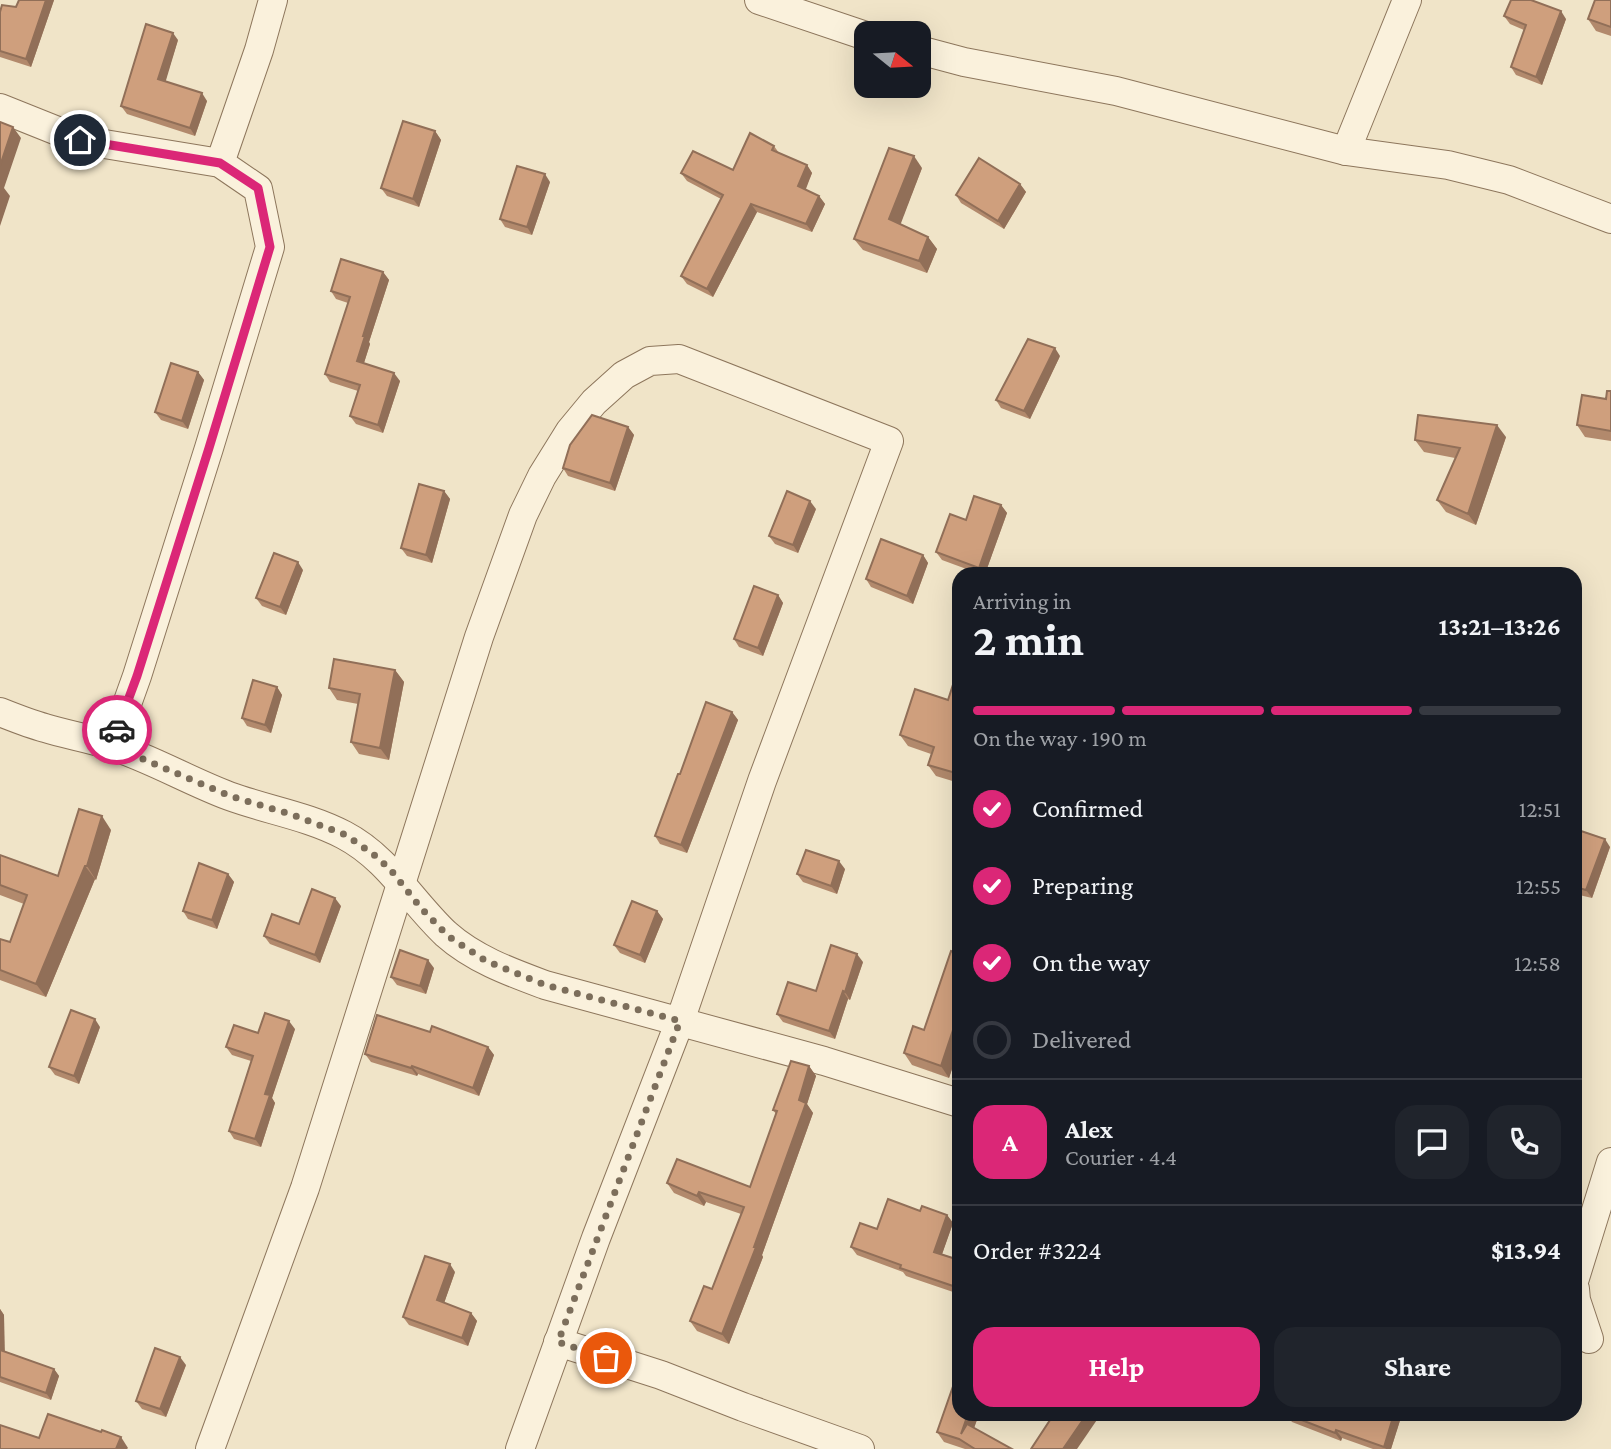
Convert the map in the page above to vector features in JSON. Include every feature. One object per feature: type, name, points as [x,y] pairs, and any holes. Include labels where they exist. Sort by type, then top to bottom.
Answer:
[{"type":"street","points":[[220,163],[259,50],[273,0]]},
{"type":"street","points":[[759,0],[854,33]]},
{"type":"street","points":[[1346,151],[1407,0]]},
{"type":"street","points":[[931,53],[1116,91],[1346,151],[1448,164],[1509,180],[1611,219]]},
{"type":"street","points":[[0,108],[80,140],[220,163],[258,188],[270,247],[137,676],[112,746]]},
{"type":"street","points":[[210,1449],[305,1188],[479,637],[523,515],[542,476],[570,431],[594,402],[624,375],[650,361],[679,359],[889,441],[762,781],[680,1021],[520,1449]]},
{"type":"street","points":[[0,712],[42,728],[112,746],[230,796],[346,835],[390,869],[401,885],[448,936],[486,961],[545,985],[824,1061],[952,1101]]},
{"type":"street","points":[[1582,1255],[1611,1162]]},
{"type":"street","points":[[1582,1315],[1592,1340]]},
{"type":"street","points":[[558,1342],[660,1375],[860,1449]]},
{"type":"building","points":[[19,0],[46,0],[26,59],[0,51],[2,5],[16,7]]},
{"type":"building","points":[[1511,0],[1531,0],[1561,11],[1536,77],[1511,67],[1526,25],[1504,16]]},
{"type":"building","points":[[1595,0],[1611,0],[1611,27],[1588,19]]},
{"type":"building","points":[[146,24],[173,33],[158,79],[202,93],[190,128],[121,106]]},
{"type":"building","points":[[403,121],[435,131],[413,199],[381,188]]},
{"type":"building","points":[[0,122],[13,127],[0,166]]},
{"type":"building","points":[[750,133],[774,146],[772,150],[807,165],[798,186],[819,196],[806,224],[751,204],[707,289],[681,276],[723,195],[681,173],[693,151],[733,170]]},
{"type":"building","points":[[889,148],[914,156],[889,219],[928,237],[919,261],[854,239]]},
{"type":"building","points":[[979,158],[1020,184],[998,221],[956,195]]},
{"type":"building","points":[[517,166],[545,174],[527,227],[500,219]]},
{"type":"building","points":[[341,259],[383,272],[357,361],[394,373],[378,425],[350,416],[360,385],[325,374],[350,297],[331,291]]},
{"type":"building","points":[[1028,339],[1055,348],[1024,411],[996,400]]},
{"type":"building","points":[[171,363],[198,372],[182,421],[155,412]]},
{"type":"building","points":[[1607,391],[1611,391],[1611,431],[1577,425],[1582,395],[1606,399]]},
{"type":"building","points":[[592,415],[628,427],[610,483],[563,468],[570,445]]},
{"type":"building","points":[[1418,415],[1497,425],[1468,514],[1437,500],[1460,448],[1415,440]]},
{"type":"building","points":[[419,484],[444,491],[426,555],[401,548]]},
{"type":"building","points":[[787,491],[810,501],[793,545],[769,536]]},
{"type":"building","points":[[974,496],[1001,505],[979,567],[936,552],[950,514],[966,520]]},
{"type":"building","points":[[881,539],[923,555],[907,596],[866,579]]},
{"type":"building","points":[[274,553],[298,562],[280,607],[256,598]]},
{"type":"building","points":[[754,586],[778,595],[758,648],[734,639]]},
{"type":"building","points":[[334,659],[395,670],[380,748],[351,742],[360,694],[329,688]]},
{"type":"building","points":[[253,680],[277,687],[265,725],[242,718]]},
{"type":"building","points":[[952,688],[952,772],[928,765],[934,747],[900,735],[915,689],[948,700]]},
{"type":"building","points":[[706,702],[732,712],[681,845],[655,836]]},
{"type":"building","points":[[79,809],[102,816],[87,866],[36,984],[0,970],[0,939],[10,942],[27,895],[0,885],[0,855],[58,876]]},
{"type":"building","points":[[1582,831],[1605,839],[1586,890],[1582,889]]},
{"type":"building","points":[[806,850],[839,861],[831,886],[797,874]]},
{"type":"building","points":[[199,863],[228,874],[212,920],[183,911]]},
{"type":"building","points":[[312,889],[335,898],[315,955],[264,936],[272,914],[299,924]]},
{"type":"building","points":[[632,901],[657,911],[640,955],[614,945]]},
{"type":"building","points":[[831,945],[857,954],[829,1031],[777,1014],[788,982],[816,991]]},
{"type":"building","points":[[400,950],[428,960],[420,986],[391,977]]},
{"type":"building","points":[[951,951],[952,1033],[941,1066],[904,1053],[913,1026],[924,1030]]},
{"type":"building","points":[[71,1010],[95,1019],[74,1076],[49,1067]]},
{"type":"building","points":[[265,1013],[289,1021],[265,1094],[270,1095],[255,1139],[229,1131],[253,1056],[226,1047],[234,1025],[258,1033]]},
{"type":"building","points":[[377,1015],[430,1032],[432,1026],[488,1047],[473,1088],[412,1066],[411,1068],[365,1054]]},
{"type":"building","points":[[791,1061],[809,1066],[799,1100],[806,1103],[756,1247],[722,1334],[690,1321],[704,1286],[712,1289],[744,1207],[699,1192],[697,1196],[667,1183],[677,1159],[750,1187],[777,1111],[773,1110]]},
{"type":"building","points":[[888,1199],[920,1211],[922,1206],[947,1215],[934,1252],[952,1258],[952,1286],[900,1268],[901,1265],[851,1247],[860,1223],[877,1229]]},
{"type":"building","points":[[425,1256],[450,1264],[437,1300],[471,1313],[462,1338],[403,1317]]},
{"type":"building","points":[[155,1348],[180,1357],[160,1409],[136,1401]]},
{"type":"building","points":[[0,1350],[54,1369],[46,1393],[0,1377]]},
{"type":"building","points":[[952,1389],[952,1421],[966,1421],[961,1434],[967,1424],[1012,1449],[975,1449],[959,1439],[937,1432]]},
{"type":"building","points":[[48,1414],[121,1437],[116,1449],[0,1449],[0,1425],[39,1438]]},
{"type":"building","points":[[1049,1421],[1082,1421],[1063,1449],[1031,1449]]},
{"type":"building","points":[[1304,1421],[1392,1421],[1384,1447],[1336,1430],[1335,1433]]},
{"type":"way so far","points":[[117,730],[112,746],[230,796],[323,825],[346,835],[390,869],[401,885],[448,936],[486,961],[545,985],[680,1021],[558,1342],[606,1358]]},
{"type":"route","points":[[80,140],[220,163],[258,188],[270,247],[137,676],[117,730]]}]
